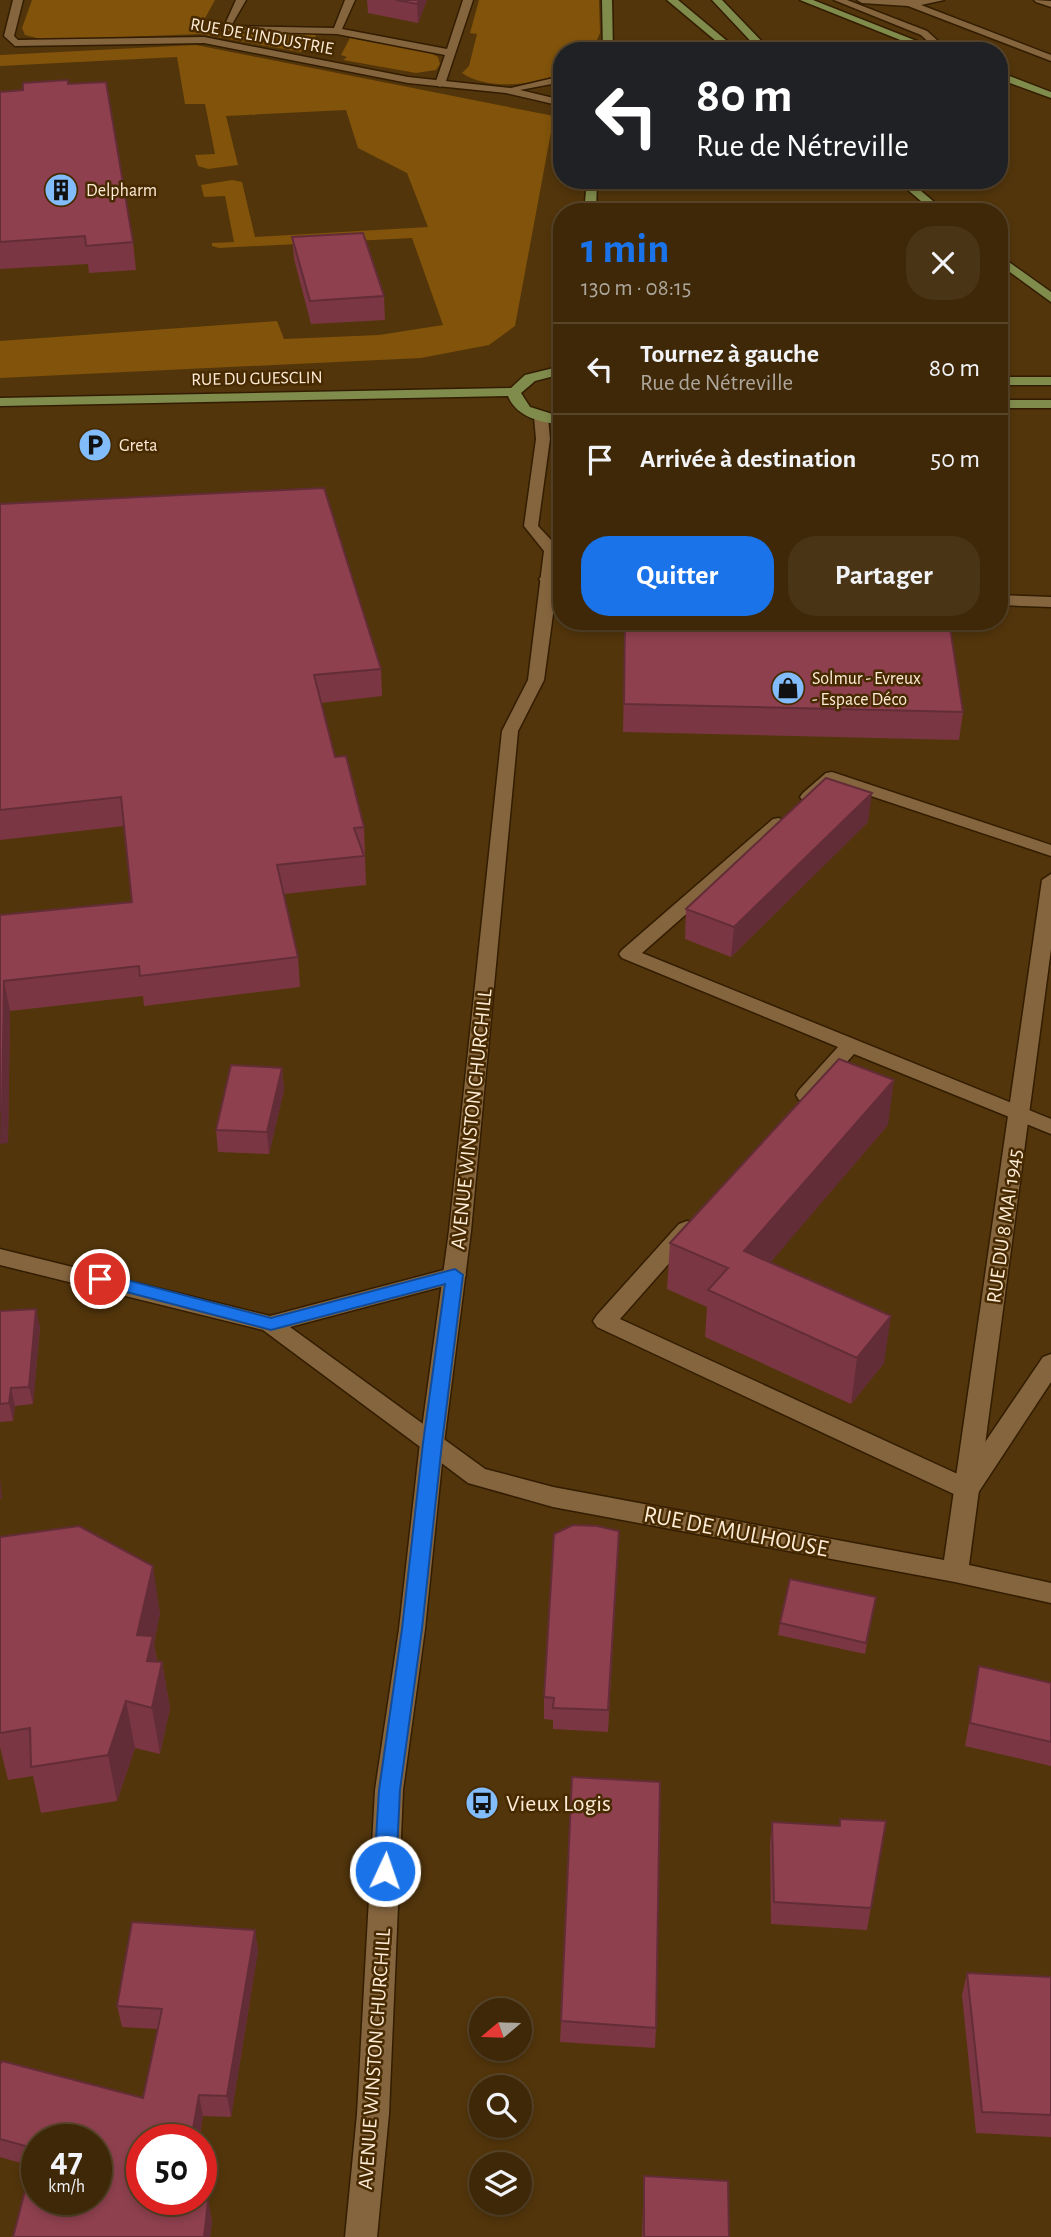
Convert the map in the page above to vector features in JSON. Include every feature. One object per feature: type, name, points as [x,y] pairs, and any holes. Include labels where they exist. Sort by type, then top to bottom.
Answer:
[{"type":"main road","points":[[607,0],[608,42]]},
{"type":"main road","points":[[672,0],[723,42]]},
{"type":"main road","points":[[717,0],[757,42]]},
{"type":"main road","points":[[805,0],[914,42]]},
{"type":"main road","points":[[1008,78],[1051,95]]},
{"type":"main road","points":[[912,189],[930,203]]},
{"type":"main road","points":[[1008,265],[1051,298]]},
{"type":"main road","points":[[553,372],[530,378],[514,392],[519,406],[541,417],[553,419]]},
{"type":"main road","points":[[1008,381],[1051,381]]},
{"type":"main road","name":"RUE DU GUESCLIN","points":[[0,402],[514,392]]},
{"type":"main road","points":[[1008,404],[1051,404]]},
{"type":"street","name":"RUE DE L'INDUSTRIE","points":[[18,0],[9,36],[15,43],[204,40],[440,85],[506,90],[553,101]]},
{"type":"street","points":[[241,0],[225,29],[337,31],[451,53]]},
{"type":"street","points":[[337,31],[350,0]]},
{"type":"street","points":[[440,85],[468,0]]},
{"type":"street","points":[[839,0],[924,33],[934,42]]},
{"type":"street","points":[[862,0],[909,3],[939,0]]},
{"type":"street","points":[[1039,0],[1051,4]]},
{"type":"street","points":[[909,3],[1051,58]]},
{"type":"street","name":"RUE DE L'INDUSTRIE","points":[[506,90],[553,81]]},
{"type":"street","points":[[541,417],[543,439],[531,526],[553,542]]},
{"type":"street","name":"AVENUE WINSTON CHURCHILL","points":[[361,2237],[373,2114],[389,1790],[412,1629],[432,1443],[455,1275],[510,731],[536,680],[553,585]]},
{"type":"street","points":[[1008,600],[1051,602]]},
{"type":"street","points":[[1051,851],[832,777],[629,954],[1051,1127]]},
{"type":"street","name":"RUE DU 8 MAI 1945","points":[[956,1572],[1051,880]]},
{"type":"street","points":[[787,1116],[851,1045]]},
{"type":"street","points":[[705,1208],[605,1321],[967,1489],[1051,1363]]},
{"type":"street","points":[[0,1257],[271,1324],[455,1275]]},
{"type":"street","name":"RUE DE MULHOUSE","points":[[271,1324],[477,1476],[553,1497],[1051,1592]]},
{"type":"shaded area","points":[[32,0],[215,0],[198,31],[317,33],[310,48],[300,52],[200,34],[45,40],[25,35],[22,28]]},
{"type":"shaded area","points":[[479,0],[599,0],[600,33],[596,42],[553,42],[553,78],[511,84],[473,79],[462,73],[469,66],[477,34],[470,33]]},
{"type":"shaded area","points":[[350,38],[431,53],[438,57],[440,64],[436,70],[416,73],[343,60],[347,57],[341,55]]},
{"type":"shaded area","points":[[196,45],[553,116],[515,326],[489,345],[421,358],[0,378],[0,341],[277,321],[284,339],[379,335],[443,325],[412,238],[219,248],[212,246],[212,243],[234,242],[225,196],[204,197],[201,185],[232,180],[242,182],[255,237],[428,227],[407,173],[358,148],[346,110],[226,116],[238,165],[208,169],[198,166],[195,155],[215,154],[205,104],[185,104],[177,57],[0,66],[0,55]]},
{"type":"building","points":[[396,0],[419,0],[417,4]]},
{"type":"building","name":"Delpharm","points":[[68,80],[68,84],[106,82],[133,242],[86,246],[85,236],[0,242],[0,92],[23,90],[23,83]]},
{"type":"building","points":[[363,233],[384,296],[310,301],[292,237]]},
{"type":"building","points":[[324,488],[381,669],[314,675],[335,757],[346,756],[364,827],[354,828],[364,856],[277,865],[298,957],[140,976],[139,966],[4,981],[0,1112],[0,915],[132,902],[121,797],[0,810],[0,504]]},
{"type":"building","name":"Solmur - Evreux - Espace Déco","points":[[625,630],[950,630],[963,712],[624,704]]},
{"type":"building","points":[[826,778],[872,793],[734,927],[686,909]]},
{"type":"building","points":[[839,1059],[894,1080],[744,1251],[891,1316],[857,1358],[708,1290],[728,1268],[670,1243]]},
{"type":"building","points":[[231,1065],[282,1068],[267,1132],[216,1130]]},
{"type":"building","points":[[36,1309],[29,1387],[11,1388],[9,1403],[0,1404],[0,1311]]},
{"type":"building","points":[[573,1525],[597,1526],[619,1531],[608,1710],[553,1708],[554,1698],[544,1697],[554,1534]]},
{"type":"building","points":[[79,1526],[153,1566],[137,1635],[153,1636],[147,1661],[162,1662],[152,1708],[126,1701],[108,1755],[31,1767],[30,1728],[0,1733],[0,1537]]},
{"type":"building","points":[[790,1579],[876,1597],[866,1643],[780,1623]]},
{"type":"building","points":[[979,1666],[1051,1683],[1051,1742],[970,1723]]},
{"type":"building","points":[[572,1777],[660,1782],[656,2028],[561,2021]]},
{"type":"building","points":[[840,1819],[886,1821],[871,1908],[774,1902],[772,1822],[840,1826]]},
{"type":"building","points":[[132,1922],[255,1930],[227,2096],[199,2095],[194,2124],[126,2124],[126,2215],[206,2215],[204,2237],[13,2237],[21,2206],[21,2215],[112,2215],[112,2124],[21,2124],[21,2145],[0,2139],[2,2061],[143,2098],[162,2009],[117,2006]]},
{"type":"building","points":[[967,1973],[1051,1977],[1051,2115],[982,2112]]},
{"type":"building","points":[[644,2176],[728,2181],[729,2237],[644,2237]]},
{"type":"place","name":"Delpharm","points":[[61,190]]},
{"type":"place","name":"Greta","points":[[95,445]]},
{"type":"place","name":"Solmur - Evreux - Espace Déco","points":[[788,688]]},
{"type":"place","name":"Vieux Logis","points":[[482,1803]]},
{"type":"route","points":[[100,1279],[271,1324],[455,1275],[432,1443],[412,1629],[389,1790],[385,1871]]}]
